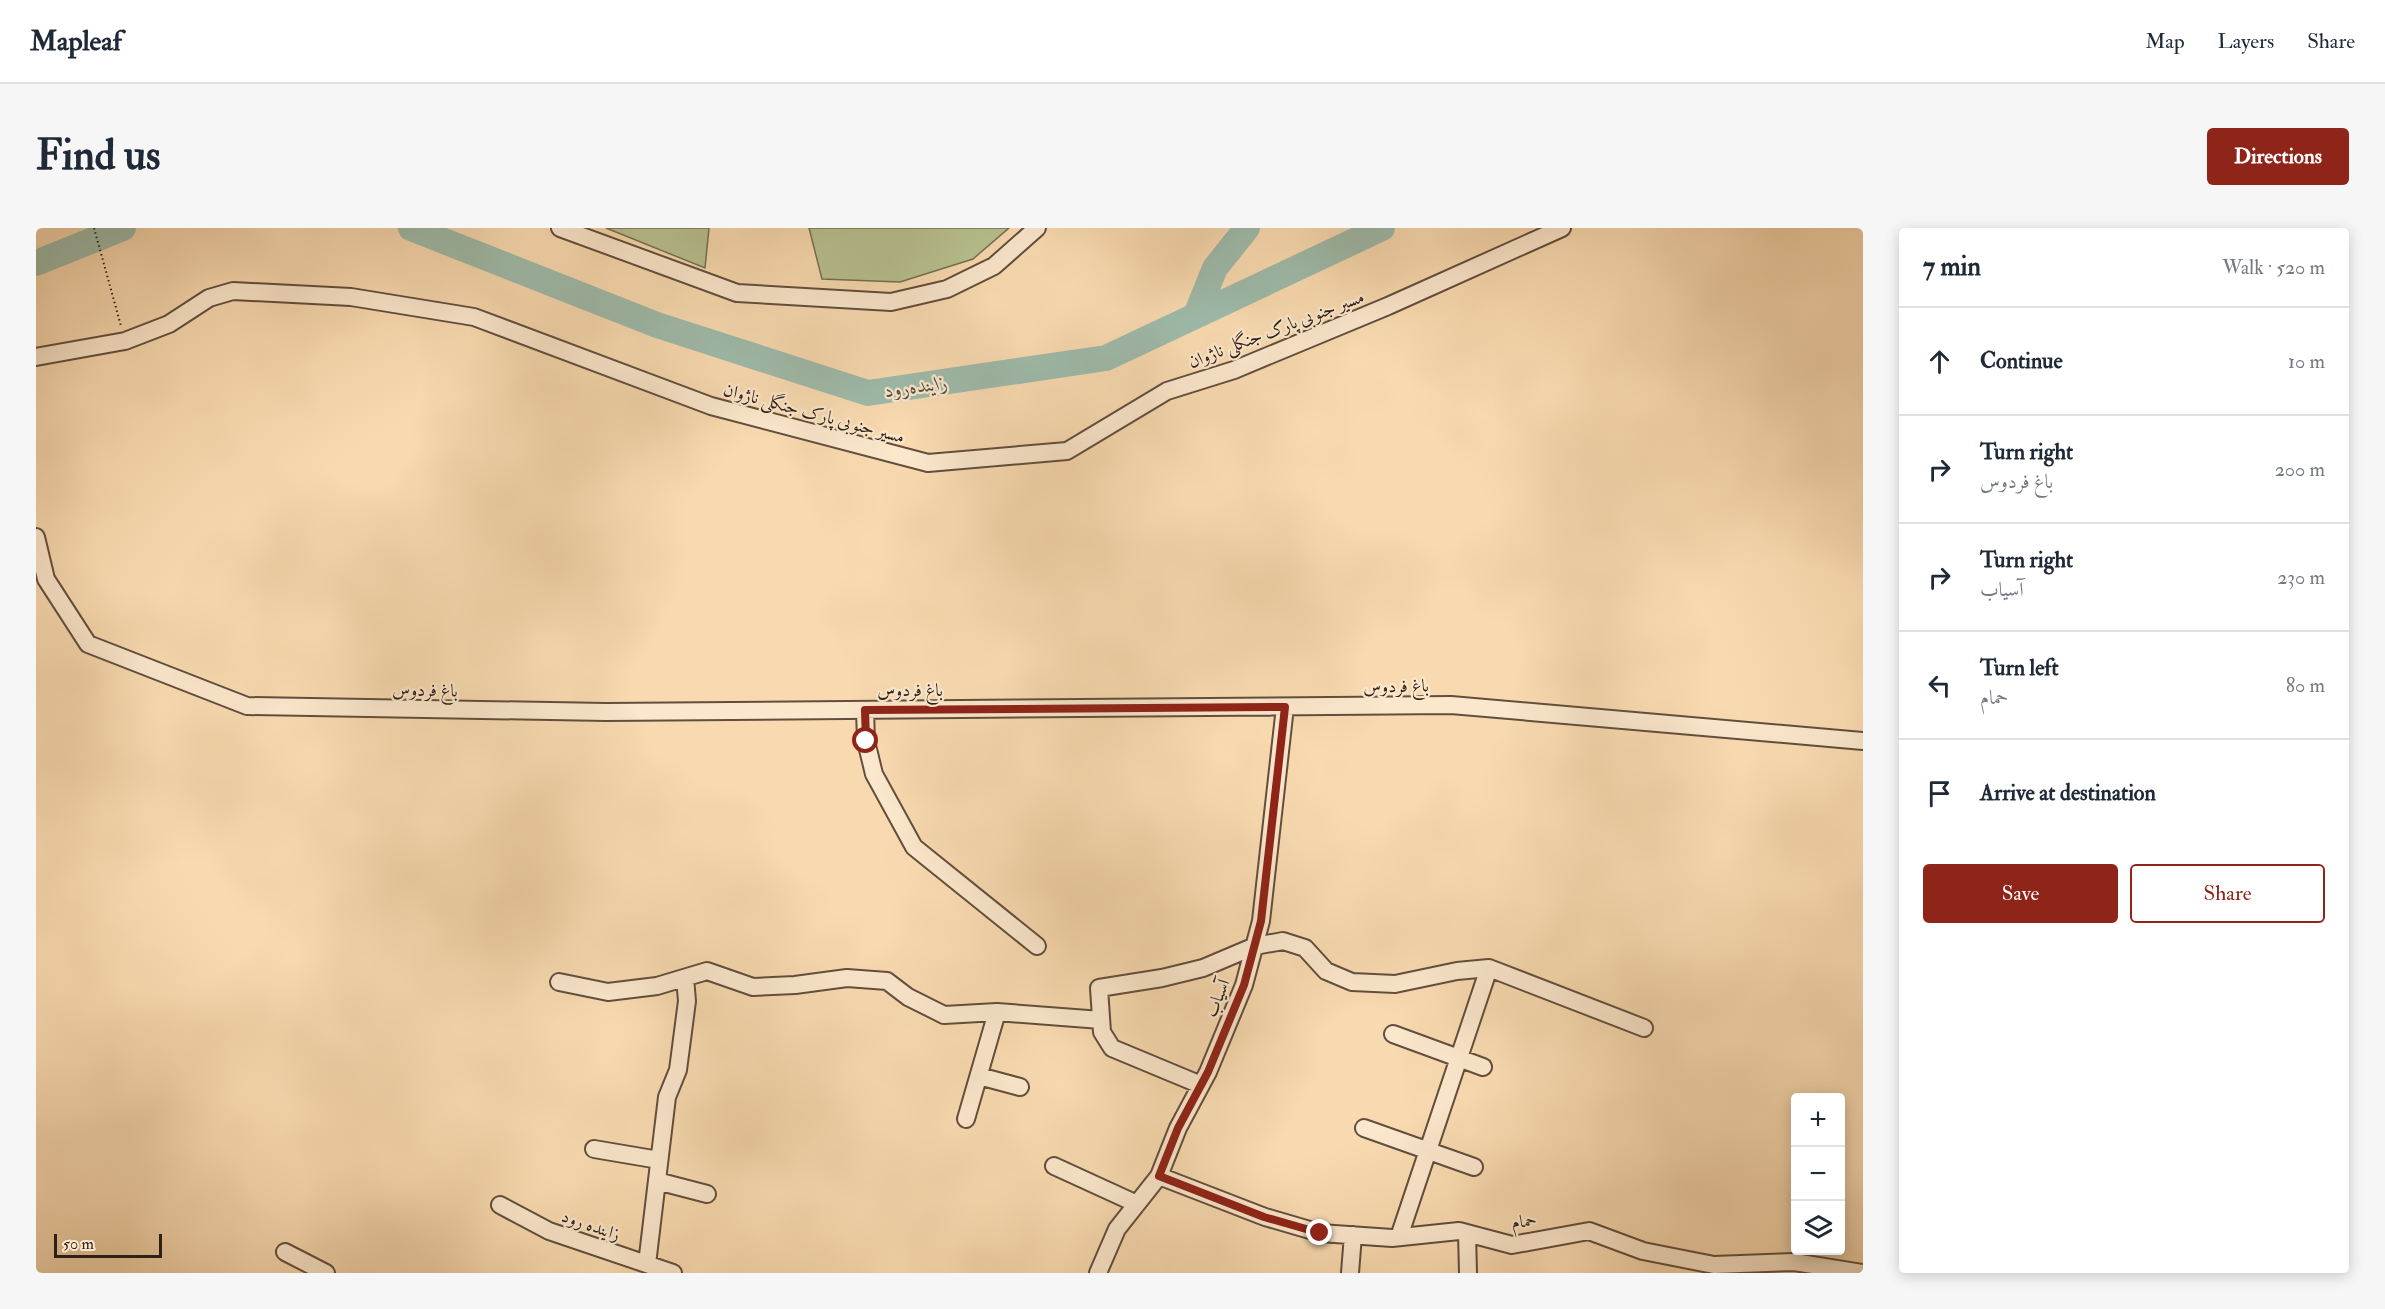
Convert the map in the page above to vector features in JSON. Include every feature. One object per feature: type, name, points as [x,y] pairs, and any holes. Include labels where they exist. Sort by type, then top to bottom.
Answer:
[{"type":"street","points":[[560,228],[737,293],[891,302],[947,289],[994,266],[1037,228]]},
{"type":"street","name":"مسیر جنوبی پارک جنگلی ناژوان","points":[[36,357],[125,341],[169,324],[209,298],[233,291],[351,297],[474,317],[711,406],[928,463],[1068,451],[1167,391],[1234,370],[1388,306],[1562,228]]},
{"type":"street","name":"باغ فردوس","points":[[36,537],[46,579],[88,644],[247,706],[606,712],[1451,705],[1863,741]]},
{"type":"street","name":"آسیاب","points":[[1098,1273],[1117,1229],[1159,1176],[1178,1128],[1201,1085],[1244,985],[1261,921],[1285,707]]},
{"type":"street","points":[[865,710],[866,741],[873,774],[914,847],[1037,946]]},
{"type":"street","points":[[1201,1085],[1112,1048],[1102,1032],[1099,988],[1162,978],[1203,968],[1255,945],[1283,942],[1305,948],[1326,971],[1352,982],[1395,984],[1457,971],[1489,968],[1644,1028]]},
{"type":"street","points":[[1399,1237],[1489,968]]},
{"type":"street","points":[[559,982],[608,992],[657,986],[707,971],[753,987],[795,986],[847,978],[887,981],[908,997],[944,1015],[997,1012],[1101,1020]]},
{"type":"street","points":[[650,1268],[667,1097],[678,1070],[687,1001],[685,978]]},
{"type":"street","points":[[966,1119],[997,1012]]},
{"type":"street","points":[[1393,1034],[1483,1067]]},
{"type":"street","points":[[978,1076],[1020,1087]]},
{"type":"street","points":[[1364,1128],[1474,1167]]},
{"type":"street","points":[[594,1149],[659,1160]]},
{"type":"street","points":[[1054,1166],[1137,1204]]},
{"type":"street","name":"حمام","points":[[1159,1176],[1264,1217],[1320,1233],[1399,1237],[1459,1231],[1512,1245],[1589,1231],[1643,1251],[1714,1265],[1794,1263],[1862,1273]]},
{"type":"street","points":[[657,1181],[707,1194]]},
{"type":"street","name":"زاینده رود","points":[[500,1205],[549,1231],[650,1268],[673,1273]]},
{"type":"street","points":[[1467,1233],[1468,1273]]},
{"type":"street","points":[[1350,1273],[1353,1235]]},
{"type":"street","points":[[285,1252],[326,1273]]},
{"type":"path","points":[[94,228],[125,341]]},
{"type":"green space","points":[[606,228],[709,228],[705,268]]},
{"type":"green space","points":[[809,228],[1009,228],[973,259],[900,282],[822,279]]},
{"type":"waterway","name":"زاینده‌رود","points":[[36,263],[123,228]]},
{"type":"waterway","name":"زاینده‌رود","points":[[411,228],[657,325],[868,393],[1106,358],[1382,228]]},
{"type":"waterway","points":[[1196,315],[1215,268],[1247,228]]},
{"type":"route","points":[[866,741],[865,710],[1285,707],[1261,921],[1255,945],[1244,985],[1208,1072],[1178,1128],[1159,1176],[1264,1217],[1320,1233]]}]
